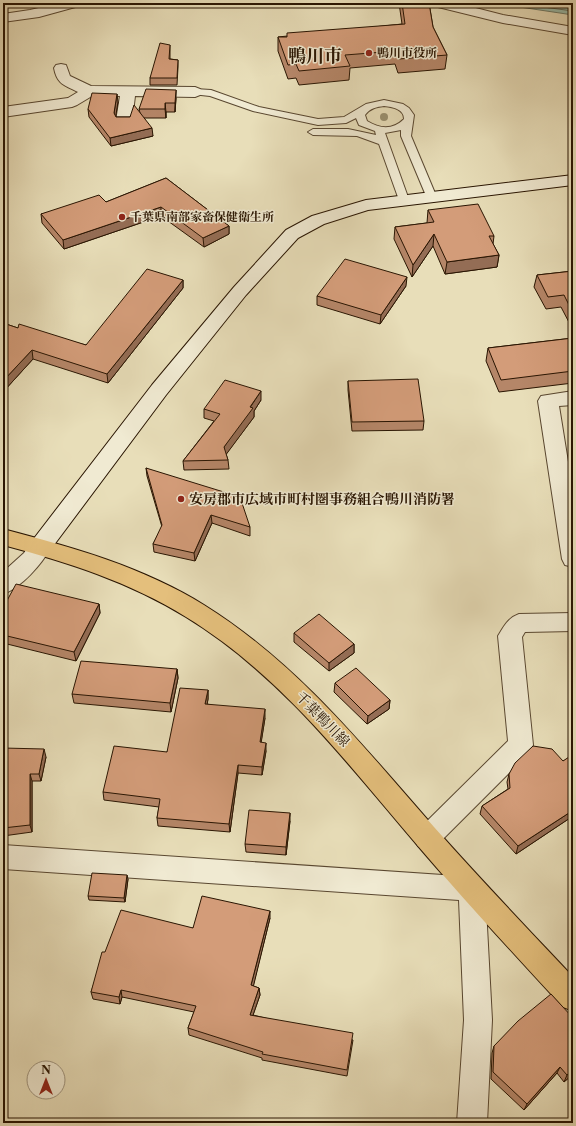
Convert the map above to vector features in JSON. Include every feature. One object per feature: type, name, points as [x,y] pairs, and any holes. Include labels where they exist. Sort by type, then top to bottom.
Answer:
[{"type":"main road","name":"千葉鴨川線","points":[[3,537],[40,546],[108,569],[164,594],[220,627],[265,664],[312,706],[367,766],[427,838],[573,997]]},
{"type":"street","points":[[3,18],[30,15],[54,10],[74,3]]},
{"type":"street","points":[[439,3],[502,19],[567,31],[573,47]]},
{"type":"street","points":[[61,68],[63,78],[88,91],[196,92]]},
{"type":"street","points":[[3,112],[72,102],[88,91]]},
{"type":"street","points":[[124,121],[128,92]]},
{"type":"street","points":[[3,585],[32,560],[40,546],[159,390],[282,242],[302,228],[333,214],[366,205],[573,180]]},
{"type":"street","points":[[573,398],[548,401],[573,560]]},
{"type":"street","points":[[427,838],[521,745],[510,636],[519,623],[573,622]]},
{"type":"street","points":[[3,857],[472,888],[478,1020],[472,1123]]},
{"type":"lane","points":[[196,92],[211,93],[263,110],[318,122],[346,120],[376,104],[395,105],[407,112],[408,121],[405,130],[406,136],[432,198]]},
{"type":"lane","points":[[362,111],[359,117],[363,123],[379,130],[396,129],[408,121]]},
{"type":"lane","points":[[379,130],[404,200]]},
{"type":"lane","points":[[314,132],[352,133],[376,137],[383,142]]},
{"type":"water","points":[[493,3],[573,3],[573,15]]},
{"type":"building","points":[[402,3],[429,3],[433,27],[447,55],[399,59],[396,51],[345,55],[350,66],[299,71],[296,64],[288,65],[278,37],[287,37],[287,33],[405,24]]},
{"type":"building","points":[[160,43],[170,45],[169,59],[178,60],[177,78],[150,78]]},
{"type":"building","points":[[146,89],[176,90],[175,103],[165,103],[165,109],[139,109]]},
{"type":"building","points":[[92,93],[117,94],[114,113],[116,117],[130,117],[134,105],[152,128],[110,138],[88,109]]},
{"type":"building","points":[[166,178],[229,226],[203,238],[161,207],[63,240],[41,214],[99,195],[106,202]]},
{"type":"building","points":[[478,204],[494,236],[489,236],[499,255],[447,262],[434,234],[413,265],[395,227],[434,222],[428,210]]},
{"type":"building","points":[[345,259],[407,277],[381,315],[317,296]]},
{"type":"building","points":[[147,269],[183,280],[107,374],[32,350],[3,381],[3,323],[18,328],[19,324],[86,345]]},
{"type":"building","points":[[573,271],[573,313],[564,295],[548,297],[537,275]]},
{"type":"building","points":[[573,338],[573,371],[501,380],[488,348]]},
{"type":"building","points":[[418,379],[424,421],[352,422],[348,381]]},
{"type":"building","points":[[225,380],[261,391],[250,407],[253,408],[224,447],[228,460],[183,461],[220,414],[204,409]]},
{"type":"building","points":[[146,468],[240,497],[250,527],[211,515],[194,553],[153,544],[162,525]]},
{"type":"building","points":[[16,584],[99,604],[74,652],[3,635],[3,608]]},
{"type":"building","points":[[319,614],[354,644],[329,663],[294,633]]},
{"type":"building","points":[[81,661],[177,669],[170,703],[72,694]]},
{"type":"building","points":[[356,668],[390,700],[368,716],[335,683]]},
{"type":"building","points":[[180,688],[208,690],[205,704],[265,709],[260,742],[266,743],[262,767],[238,765],[229,824],[157,818],[160,799],[103,792],[114,746],[167,752]]},
{"type":"building","points":[[533,746],[552,749],[563,761],[572,755],[573,811],[518,846],[482,806],[510,788],[509,774],[515,763]]},
{"type":"building","points":[[3,748],[44,749],[39,774],[30,774],[30,825],[3,828]]},
{"type":"building","points":[[249,810],[290,813],[286,847],[245,844]]},
{"type":"building","points":[[92,873],[127,875],[124,898],[88,896]]},
{"type":"building","points":[[202,896],[270,911],[251,985],[259,988],[250,1015],[353,1033],[347,1070],[262,1054],[263,1052],[188,1028],[196,1006],[121,990],[119,997],[91,992],[102,952],[105,952],[121,910],[193,928]]},
{"type":"building","points":[[551,994],[573,1018],[573,1070],[567,1075],[560,1067],[527,1104],[493,1072],[494,1046],[518,1021]]},
{"type":"place","name":"鴨川市役所","points":[[369,53]]},
{"type":"place","name":"千葉県南部家畜保健衛生所","points":[[122,217]]},
{"type":"place","name":"安房郡市広域市町村圏事務組合鴨川消防署","points":[[181,499]]},
{"type":"district","name":"鴨川市","points":[[315,56]]}]
